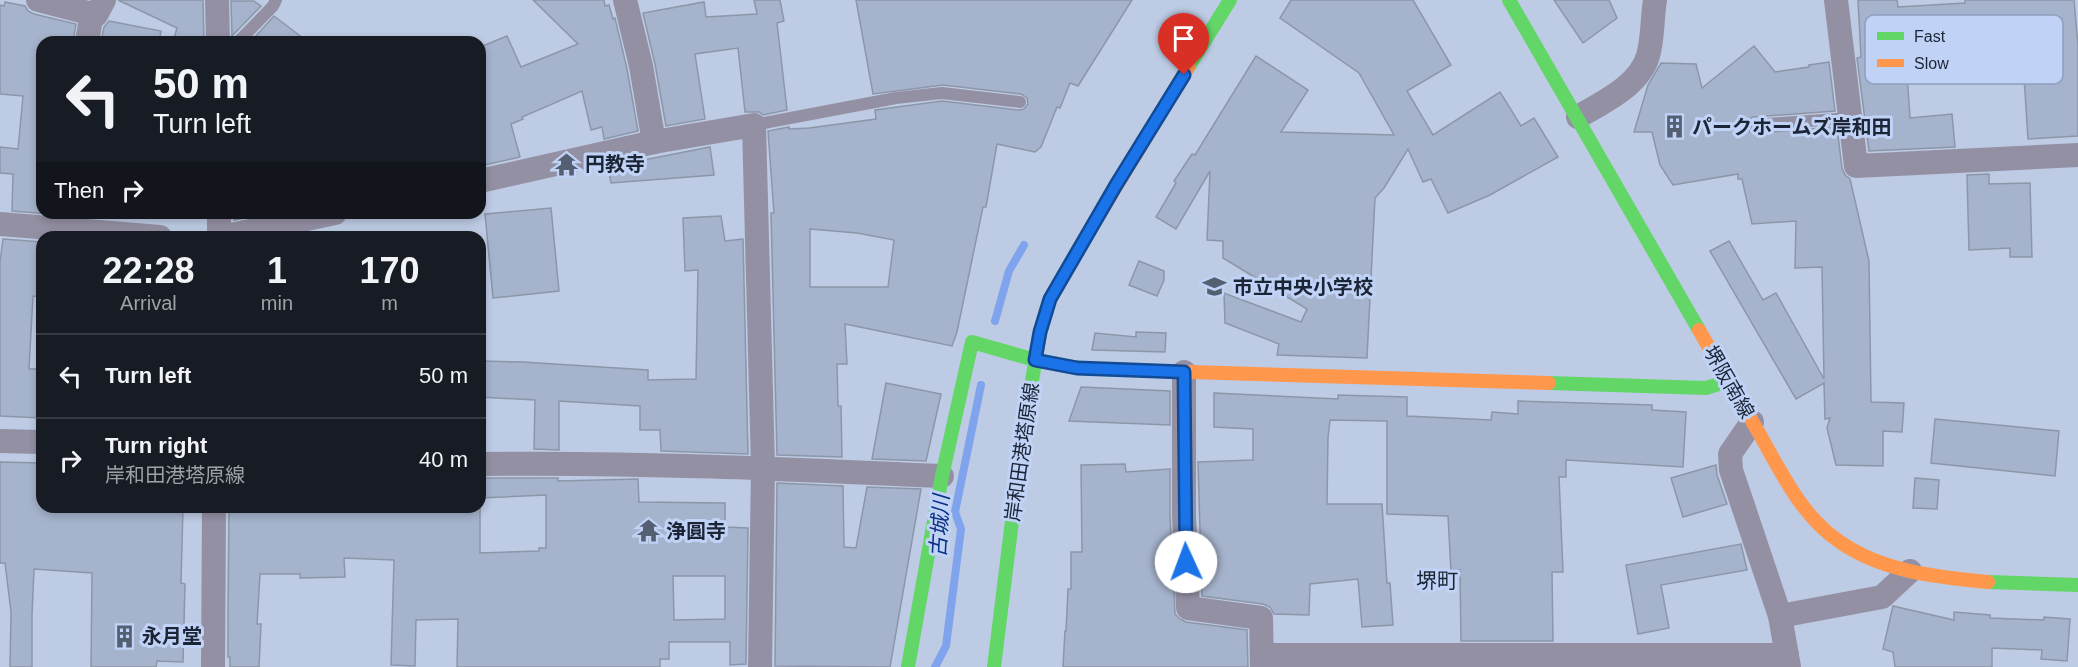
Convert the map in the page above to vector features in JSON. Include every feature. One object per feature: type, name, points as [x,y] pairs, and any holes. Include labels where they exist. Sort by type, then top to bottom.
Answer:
[{"type":"main road","name":"岸和田港塔原線","points":[[994,667],[1021,448],[1040,332],[1050,299],[1116,185],[1230,0]]},
{"type":"main road","name":"堺阪南線","points":[[1509,0],[1792,491],[1815,519],[1842,543],[1873,560],[1910,571],[1974,581],[2078,585]]},
{"type":"main road","points":[[908,667],[942,476],[972,342],[1035,360],[1077,368],[1706,388],[1728,381]]},
{"type":"street","points":[[38,0],[98,7],[89,36]]},
{"type":"street","points":[[217,0],[218,36]]},
{"type":"street","points":[[625,0],[642,66],[654,142]]},
{"type":"street","points":[[1578,117],[1616,95],[1636,76],[1648,57],[1654,0]]},
{"type":"street","points":[[1836,0],[1856,166],[2078,155]]},
{"type":"street","points":[[486,180],[654,142],[754,125],[763,467],[760,667]]},
{"type":"street","points":[[249,231],[306,219]]},
{"type":"street","points":[[0,224],[60,221],[122,231]]},
{"type":"street","points":[[1184,372],[1184,515],[1188,608],[1261,618],[1263,661],[1788,661],[1780,616],[1731,470],[1730,454],[1752,422]]},
{"type":"street","points":[[0,441],[36,442]]},
{"type":"street","points":[[486,464],[763,467],[942,476]]},
{"type":"street","points":[[213,667],[214,513]]},
{"type":"street","points":[[1780,616],[1882,597],[1910,571]]},
{"type":"lane","points":[[244,36],[276,0]]},
{"type":"lane","points":[[754,125],[896,98],[942,93],[1020,102]]},
{"type":"lane","points":[[1755,125],[1850,118]]},
{"type":"building","points":[[118,0],[203,0],[204,36],[175,36],[177,28]]},
{"type":"building","points":[[533,0],[604,0],[605,6],[609,5],[613,19],[615,18],[627,69],[638,131],[604,139],[602,127],[591,130],[582,91],[511,124],[520,157],[486,165],[486,45],[507,36],[521,67],[578,44]]},
{"type":"building","points":[[754,0],[780,0],[784,21],[777,23],[787,110],[763,115],[759,112],[745,112],[738,48],[695,54],[705,119],[666,126],[643,13],[704,2],[706,17],[757,14]]},
{"type":"building","points":[[856,0],[1132,0],[1078,86],[1070,83],[1060,108],[1057,107],[1041,147],[1035,152],[997,144],[986,207],[983,207],[957,332],[952,346],[845,324],[847,364],[837,364],[842,457],[777,455],[771,213],[774,213],[768,131],[876,119],[875,110],[942,101],[1019,110],[1024,109],[1028,104],[1027,98],[1021,94],[943,85],[873,94]],"holes":[[[810,229],[857,233],[894,240],[888,287],[810,287]]]},
{"type":"building","points":[[1291,0],[1413,0],[1451,65],[1407,91],[1433,135],[1500,92],[1521,126],[1534,118],[1558,157],[1490,195],[1448,213],[1431,179],[1423,182],[1408,149],[1384,188],[1375,198],[1367,358],[1277,355],[1279,344],[1225,323],[1224,293],[1301,322],[1307,309],[1223,258],[1223,241],[1207,240],[1210,171],[1176,229],[1156,217],[1176,183],[1174,181],[1192,154],[1195,155],[1256,56],[1308,90],[1281,132],[1394,135],[1359,73],[1280,18]]},
{"type":"building","points":[[1554,0],[1609,0],[1617,18],[1583,43]]},
{"type":"building","points":[[1858,0],[1897,0],[1898,7],[1965,3],[1965,0],[2074,0],[2078,46],[2078,136],[2028,139],[2024,84],[2063,84],[2063,15],[1865,15],[1865,84],[1908,84],[1910,118],[1952,114],[1955,147],[1869,151],[1857,58],[1861,57]]},
{"type":"building","points":[[231,1],[254,1],[261,6],[232,36]]},
{"type":"building","points":[[5,2],[25,6],[34,14],[76,24],[74,36],[36,36],[36,213],[12,211],[13,174],[0,173],[0,147],[18,149],[23,96],[0,94],[0,5],[4,6]]},
{"type":"building","points":[[274,16],[300,36],[256,36]]},
{"type":"building","points":[[109,21],[161,31],[160,36],[102,36],[104,27]]},
{"type":"building","points":[[1754,46],[1775,72],[1829,62],[1835,111],[1753,117],[1747,121],[1746,126],[1750,132],[1755,133],[1837,127],[1842,168],[1850,179],[1869,261],[1871,402],[1904,403],[1902,432],[1883,431],[1883,466],[1836,465],[1827,428],[1830,418],[1825,419],[1824,383],[1796,399],[1710,251],[1729,241],[1763,300],[1776,293],[1824,379],[1822,267],[1795,268],[1796,221],[1752,224],[1742,179],[1738,179],[1738,174],[1673,185],[1660,165],[1652,132],[1634,132],[1648,85],[1661,63],[1696,64],[1702,88]]},
{"type":"building","points":[[710,147],[714,175],[611,183],[608,167]]},
{"type":"building","points":[[1989,174],[1989,184],[2030,183],[2032,257],[2010,257],[2010,248],[1969,250],[1967,175]]},
{"type":"building","points":[[551,208],[559,291],[493,298],[486,214]]},
{"type":"building","points":[[721,216],[725,241],[743,239],[748,454],[661,451],[660,430],[640,430],[640,406],[559,401],[559,450],[534,449],[535,400],[486,397],[486,361],[648,370],[648,380],[696,379],[698,270],[685,271],[683,218]]},
{"type":"building","points":[[3,239],[36,242],[36,296],[33,296],[29,369],[36,369],[36,418],[0,416],[0,262]]},
{"type":"building","points":[[1139,261],[1164,271],[1164,280],[1157,296],[1129,285]]},
{"type":"building","points":[[1136,332],[1166,333],[1165,352],[1092,350],[1095,333],[1136,337]]},
{"type":"building","points":[[886,383],[941,394],[926,461],[872,459]]},
{"type":"building","points":[[1081,387],[1170,391],[1170,425],[1069,421]]},
{"type":"building","points":[[1214,393],[1338,399],[1338,395],[1407,397],[1407,416],[1491,420],[1492,412],[1518,414],[1518,401],[1652,405],[1652,410],[1686,412],[1683,467],[1566,460],[1566,477],[1559,477],[1563,572],[1552,572],[1553,641],[1461,641],[1460,570],[1451,571],[1448,516],[1387,514],[1387,421],[1330,420],[1327,504],[1382,504],[1387,583],[1390,583],[1393,625],[1362,627],[1358,579],[1310,584],[1309,615],[1274,614],[1270,607],[1263,604],[1202,596],[1198,462],[1253,460],[1253,429],[1214,427]]},
{"type":"building","points":[[1935,419],[2059,431],[2055,476],[1931,463]]},
{"type":"building","points":[[0,462],[36,463],[36,513],[183,513],[181,583],[185,584],[183,662],[157,661],[156,667],[91,667],[92,573],[34,569],[32,667],[10,667],[11,612],[5,563],[0,563]]},
{"type":"building","points":[[1125,464],[1126,472],[1170,469],[1175,614],[1186,622],[1247,630],[1248,667],[1063,667],[1068,589],[1071,589],[1071,552],[1082,552],[1081,465]]},
{"type":"building","points":[[1716,465],[1727,504],[1683,517],[1671,478]]},
{"type":"building","points":[[486,478],[558,478],[558,481],[638,479],[639,502],[725,503],[725,527],[748,528],[746,664],[730,665],[730,642],[669,642],[669,659],[660,659],[660,667],[457,667],[458,619],[416,620],[415,666],[391,665],[394,560],[344,558],[345,577],[300,578],[300,574],[260,574],[257,624],[261,624],[259,667],[230,667],[230,657],[228,657],[229,513],[480,513],[480,553],[539,551],[539,548],[546,548],[546,495],[486,498]],"holes":[[[673,576],[725,576],[725,619],[674,620]]]},
{"type":"building","points":[[1915,478],[1939,480],[1937,509],[1913,508]]},
{"type":"building","points":[[777,483],[843,486],[844,547],[856,548],[867,487],[921,489],[890,667],[775,666]]},
{"type":"building","points":[[1741,544],[1747,570],[1661,585],[1669,628],[1638,634],[1626,565]]},
{"type":"building","points":[[1893,606],[1954,620],[1954,612],[1990,615],[1990,618],[2070,619],[2067,661],[2041,659],[2042,650],[1992,648],[1992,667],[1895,667],[1893,652],[1883,649]]},
{"type":"waterway","name":"古城川","points":[[995,321],[1009,271],[1024,245]]},
{"type":"waterway","name":"古城川","points":[[935,667],[946,646],[961,529],[955,512],[981,385]]},
{"type":"traffic: fast","points":[[1189,66],[1230,0]]},
{"type":"traffic: fast","points":[[1509,0],[1699,330]]},
{"type":"traffic: fast","points":[[994,667],[1021,448],[1040,332],[1050,299],[1079,248]]},
{"type":"traffic: fast","points":[[908,667],[942,476],[972,342],[1035,360],[1077,368],[1158,371]]},
{"type":"traffic: fast","points":[[1549,383],[1706,388],[1728,381]]},
{"type":"traffic: fast","points":[[1988,582],[2078,585]]},
{"type":"traffic: slow","points":[[1079,248],[1189,66]]},
{"type":"traffic: slow","points":[[1699,330],[1784,478],[1803,507],[1827,532],[1857,552],[1893,567],[1931,575],[1988,582]]},
{"type":"traffic: slow","points":[[1158,371],[1549,383]]},
{"type":"place","name":"パークホームズ岸和田","points":[[1674,127]]},
{"type":"place","name":"円教寺","points":[[567,164]]},
{"type":"place","name":"市立中央小学校","points":[[1215,287]]},
{"type":"place","name":"浄圓寺","points":[[648,531]]},
{"type":"place","name":"永月堂","points":[[124,636]]},
{"type":"district","name":"堺町","points":[[1437,581]]},
{"type":"route","points":[[1184,75],[1116,185],[1050,299],[1040,332],[1035,360],[1077,368],[1184,372],[1186,562]]}]
